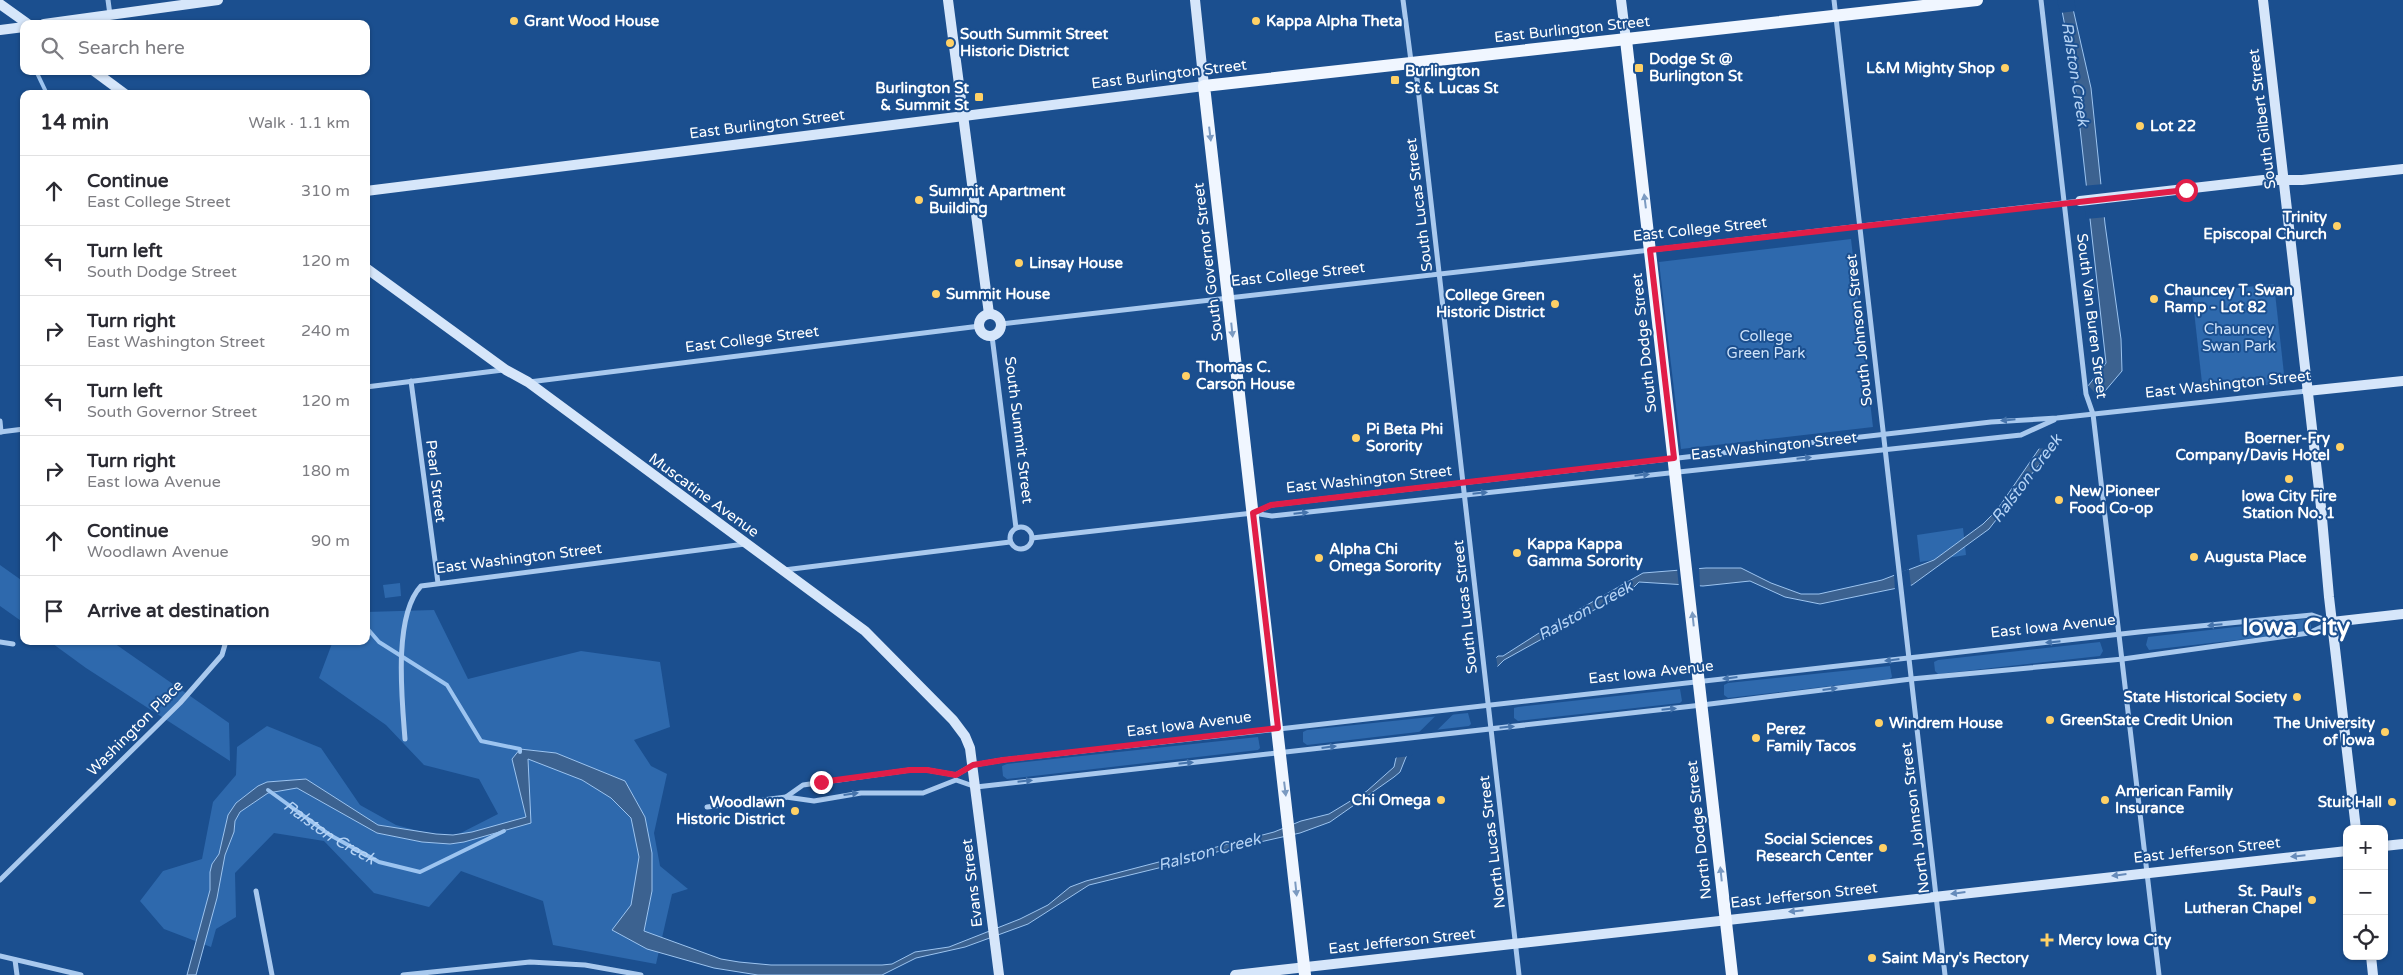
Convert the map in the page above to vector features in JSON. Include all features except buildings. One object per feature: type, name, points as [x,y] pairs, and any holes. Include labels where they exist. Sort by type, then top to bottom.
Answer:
[{"type":"main road","points":[[73,20],[218,0]]},
{"type":"main road","points":[[948,0],[989,314]]},
{"type":"main road","name":"South Governor Street","points":[[1194,0],[1305,971]]},
{"type":"main road","name":"South Dodge Street","points":[[1621,0],[1700,682]]},
{"type":"main road","name":"East Burlington Street","points":[[370,190],[1411,61],[1626,40],[1977,0]]},
{"type":"main road","name":"South Gilbert Street","points":[[2263,0],[2322,507],[2332,622],[2356,825]]},
{"type":"main road","points":[[0,4],[22,20]]},
{"type":"main road","points":[[0,30],[20,28]]},
{"type":"main road","points":[[99,75],[120,90]]},
{"type":"main road","name":"East College Street","points":[[2080,201],[2263,180],[2284,181],[2403,169]]},
{"type":"main road","name":"Muscatine Avenue","points":[[370,271],[506,370],[528,382],[865,631],[953,720],[965,736],[973,765],[976,786]]},
{"type":"main road","points":[[989,314],[996,316],[1001,324],[1000,331],[992,336],[984,334],[980,326],[982,317],[989,314]]},
{"type":"main road","name":"East Washington Street","points":[[2307,391],[2403,381]]},
{"type":"main road","name":"East Iowa Avenue","points":[[2332,622],[2403,614]]},
{"type":"main road","name":"North Dodge Street","points":[[1700,682],[1732,975]]},
{"type":"main road","name":"Evans Street","points":[[976,786],[999,975]]},
{"type":"main road","points":[[2388,846],[2403,844]]},
{"type":"main road","name":"East Jefferson Street","points":[[1235,975],[1305,971],[1516,943],[2148,871],[2343,851]]},
{"type":"main road","points":[[2371,960],[2373,975]]},
{"type":"street","points":[[108,0],[110,15]]},
{"type":"street","name":"South Lucas Street","points":[[1403,0],[1411,61],[1417,79],[1488,706]]},
{"type":"street","name":"South Johnson Street","points":[[1834,0],[1908,658]]},
{"type":"street","name":"South Van Buren Street","points":[[2041,0],[2066,202],[2085,381],[2093,414],[2123,658],[2159,975]]},
{"type":"street","name":"East College Street","points":[[1001,324],[1228,296],[2080,201]]},
{"type":"street","name":"East College Street","points":[[528,382],[980,326]]},
{"type":"street","name":"South Summit Street","points":[[992,336],[1016,528]]},
{"type":"street","points":[[370,386],[506,370]]},
{"type":"street","name":"Pearl Street","points":[[412,381],[438,584]]},
{"type":"street","name":"East Washington Street","points":[[1032,538],[1253,513],[1272,516],[1465,495],[1883,434],[2020,419],[2078,416],[2307,391]]},
{"type":"street","name":"East Washington Street","points":[[1253,513],[1271,505],[1464,484],[1674,465],[1885,450],[2021,435],[2057,418]]},
{"type":"street","points":[[0,421],[1,432],[20,430]]},
{"type":"street","points":[[1016,528],[1026,528],[1032,538],[1028,547],[1022,550],[1014,548],[1010,542],[1011,533],[1016,528]]},
{"type":"street","points":[[783,570],[1010,542]]},
{"type":"street","name":"East Washington Street","points":[[405,739],[401,665],[408,611],[412,599],[421,586],[746,544]]},
{"type":"street","name":"East Iowa Avenue","points":[[786,798],[803,785],[821,782],[910,770],[927,770],[956,775],[973,765],[1278,728],[2120,634],[2312,615],[2332,622]]},
{"type":"street","name":"East Iowa Avenue","points":[[786,798],[814,801],[861,793],[922,793],[956,780],[976,786],[1702,705],[1911,679],[2123,658],[2309,633],[2332,622]]},
{"type":"street","points":[[0,642],[13,644]]},
{"type":"street","name":"Washington Place","points":[[0,880],[180,703],[222,655],[225,645]]},
{"type":"street","name":"North Johnson Street","points":[[1908,658],[1945,975]]},
{"type":"street","name":"North Lucas Street","points":[[1488,706],[1519,975]]},
{"type":"street","points":[[707,807],[786,798]]},
{"type":"street","points":[[256,891],[272,975]]},
{"type":"street","points":[[0,956],[81,975]]},
{"type":"street","points":[[15,960],[17,975]]},
{"type":"street","points":[[403,975],[530,962],[585,966],[641,975]]},
{"type":"green space","name":"College Green Park","points":[[1851,239],[1873,427],[1681,449],[1659,262]]},
{"type":"green space","name":"Chauncey Swan Park","points":[[2274,284],[2285,383],[2203,392],[2192,293]]},
{"type":"green space","points":[[1963,528],[1966,555],[1920,562],[1917,535]]},
{"type":"green space","points":[[0,565],[20,579],[20,620],[0,606]]},
{"type":"green space","points":[[400,583],[401,596],[385,598],[383,585]]},
{"type":"green space","points":[[434,610],[468,679],[581,651],[660,662],[670,727],[634,740],[651,766],[667,774],[654,833],[660,866],[688,889],[672,894],[656,964],[553,945],[543,901],[461,871],[429,907],[374,893],[324,841],[274,833],[235,873],[236,917],[216,929],[211,947],[164,929],[140,901],[163,871],[202,859],[213,802],[236,775],[237,747],[267,726],[321,748],[360,805],[396,825],[449,839],[498,814],[479,779],[424,765],[386,725],[319,678],[331,645],[370,645],[370,612]]},
{"type":"green space","points":[[2306,619],[2311,620],[2311,630],[2307,632],[2149,650],[2146,645],[2148,637]]},
{"type":"green space","points":[[2100,642],[2103,651],[2100,656],[1938,674],[1935,671],[1934,662],[1938,660]]},
{"type":"green space","points":[[54,645],[117,645],[229,723],[230,761],[86,668]]},
{"type":"green space","points":[[1890,666],[1892,677],[1890,679],[1728,698],[1724,695],[1724,685],[1728,683]]},
{"type":"green space","points":[[1680,689],[1682,701],[1680,703],[1518,721],[1514,718],[1514,708],[1518,707]]},
{"type":"green space","points":[[1468,713],[1471,724],[1469,726],[1307,745],[1303,742],[1303,732],[1307,730]]},
{"type":"green space","points":[[1258,737],[1260,748],[1258,750],[1007,779],[1003,776],[1002,766],[1007,764]]},
{"type":"water","name":"Ralston Creek","points":[[2060,0],[2071,0],[2091,88],[2105,224],[2121,339],[2122,371],[2105,391],[2094,394],[1989,529],[1912,585],[1820,604],[1785,597],[1750,581],[1703,586],[1639,582],[1632,589],[1504,660],[1406,757],[1400,772],[1330,822],[1300,833],[1220,851],[1089,885],[1028,924],[965,947],[916,958],[882,975],[758,975],[714,968],[647,949],[612,930],[631,905],[639,857],[631,818],[611,798],[582,780],[528,759],[531,823],[464,842],[450,844],[422,842],[377,833],[297,788],[268,793],[240,812],[235,821],[234,832],[225,855],[217,898],[196,975],[187,975],[210,890],[212,864],[219,854],[228,815],[236,803],[258,786],[267,782],[306,779],[378,825],[453,835],[472,832],[526,817],[512,759],[520,749],[556,753],[625,781],[645,817],[652,853],[652,891],[644,931],[721,959],[739,962],[771,965],[892,964],[915,952],[949,947],[1020,919],[1048,905],[1070,887],[1086,881],[1274,832],[1301,821],[1329,814],[1367,791],[1394,767],[1396,758],[1498,656],[1503,656],[1550,626],[1643,573],[1706,568],[1741,568],[1771,583],[1801,594],[1819,594],[1882,580],[1934,560],[1983,524],[1997,510],[2041,446],[2106,363],[2074,74]]},
{"type":"pier","points":[[2057,0],[2074,0],[2076,11],[2060,13]]},
{"type":"pier","points":[[2104,184],[2107,217],[2086,219],[2082,186]]},
{"type":"pier","points":[[2086,383],[2096,394],[2072,427],[2056,447],[2036,449]]},
{"type":"pier","points":[[1699,566],[1700,589],[1679,588],[1677,568]]},
{"type":"pier","points":[[1909,569],[1911,587],[1895,591],[1894,574]]},
{"type":"pier","points":[[1496,656],[1498,670],[1411,756],[1393,758]]},
{"type":"waterway","name":"Ralston Creek","points":[[38,75],[45,90]]},
{"type":"waterway","name":"Ralston Creek","points":[[370,632],[379,642],[447,685],[481,741],[520,749],[520,752]]},
{"type":"waterway","name":"Ralston Creek","points":[[268,790],[330,835],[379,862],[420,872],[504,831]]},
{"type":"place","name":"Grant Wood House","points":[[514,21]]},
{"type":"place","name":"Kappa Alpha Theta","points":[[1256,21]]},
{"type":"place","name":"South Summit Street Historic District","points":[[950,43]]},
{"type":"place","name":"Dodge St @ Burlington St","points":[[1639,68]]},
{"type":"place","name":"L&M Mighty Shop","points":[[2005,68]]},
{"type":"place","name":"Burlington St & Lucas St","points":[[1395,80]]},
{"type":"place","name":"Burlington St & Summit St","points":[[979,97]]},
{"type":"place","name":"Lot 22","points":[[2140,126]]},
{"type":"place","name":"Summit Apartment Building","points":[[919,200]]},
{"type":"place","name":"Trinity Episcopal Church","points":[[2337,226]]},
{"type":"place","name":"Linsay House","points":[[1019,263]]},
{"type":"place","name":"Summit House","points":[[936,294]]},
{"type":"place","name":"Chauncey T. Swan Ramp - Lot 82","points":[[2154,299]]},
{"type":"place","name":"College Green Historic District","points":[[1555,304]]},
{"type":"place","name":"Thomas C. Carson House","points":[[1186,376]]},
{"type":"place","name":"Pi Beta Phi Sorority","points":[[1356,438]]},
{"type":"place","name":"Boerner-Fry Company/Davis Hotel","points":[[2340,447]]},
{"type":"place","name":"Iowa City Fire Station No. 1","points":[[2289,479]]},
{"type":"place","name":"New Pioneer Food Co-op","points":[[2059,500]]},
{"type":"place","name":"Kappa Kappa Gamma Sorority","points":[[1517,553]]},
{"type":"place","name":"Augusta Place","points":[[2194,557]]},
{"type":"place","name":"Alpha Chi Omega Sorority","points":[[1319,558]]},
{"type":"place","name":"State Historical Society","points":[[2297,697]]},
{"type":"place","name":"GreenState Credit Union","points":[[2050,720]]},
{"type":"place","name":"Windrem House","points":[[1879,723]]},
{"type":"place","name":"The University of Iowa","points":[[2385,732]]},
{"type":"place","name":"Perez Family Tacos","points":[[1756,738]]},
{"type":"place","name":"Chi Omega","points":[[1441,800]]},
{"type":"place","name":"American Family Insurance","points":[[2105,800]]},
{"type":"place","name":"Stuit Hall","points":[[2392,802]]},
{"type":"place","name":"Woodlawn Historic District","points":[[795,811]]},
{"type":"place","name":"Social Sciences Research Center","points":[[1883,848]]},
{"type":"place","name":"St. Paul's Lutheran Chapel","points":[[2312,900]]},
{"type":"place","name":"Mercy Iowa City","points":[[2047,940]]},
{"type":"place","name":"Saint Mary's Rectory","points":[[1872,958]]},
{"type":"district","name":"Iowa City","points":[[2296,626]]},
{"type":"route","points":[[821,782],[910,770],[927,770],[956,775],[973,765],[1003,760],[1278,728],[1253,513],[1271,505],[1674,458],[1650,250],[2186,190]]}]
